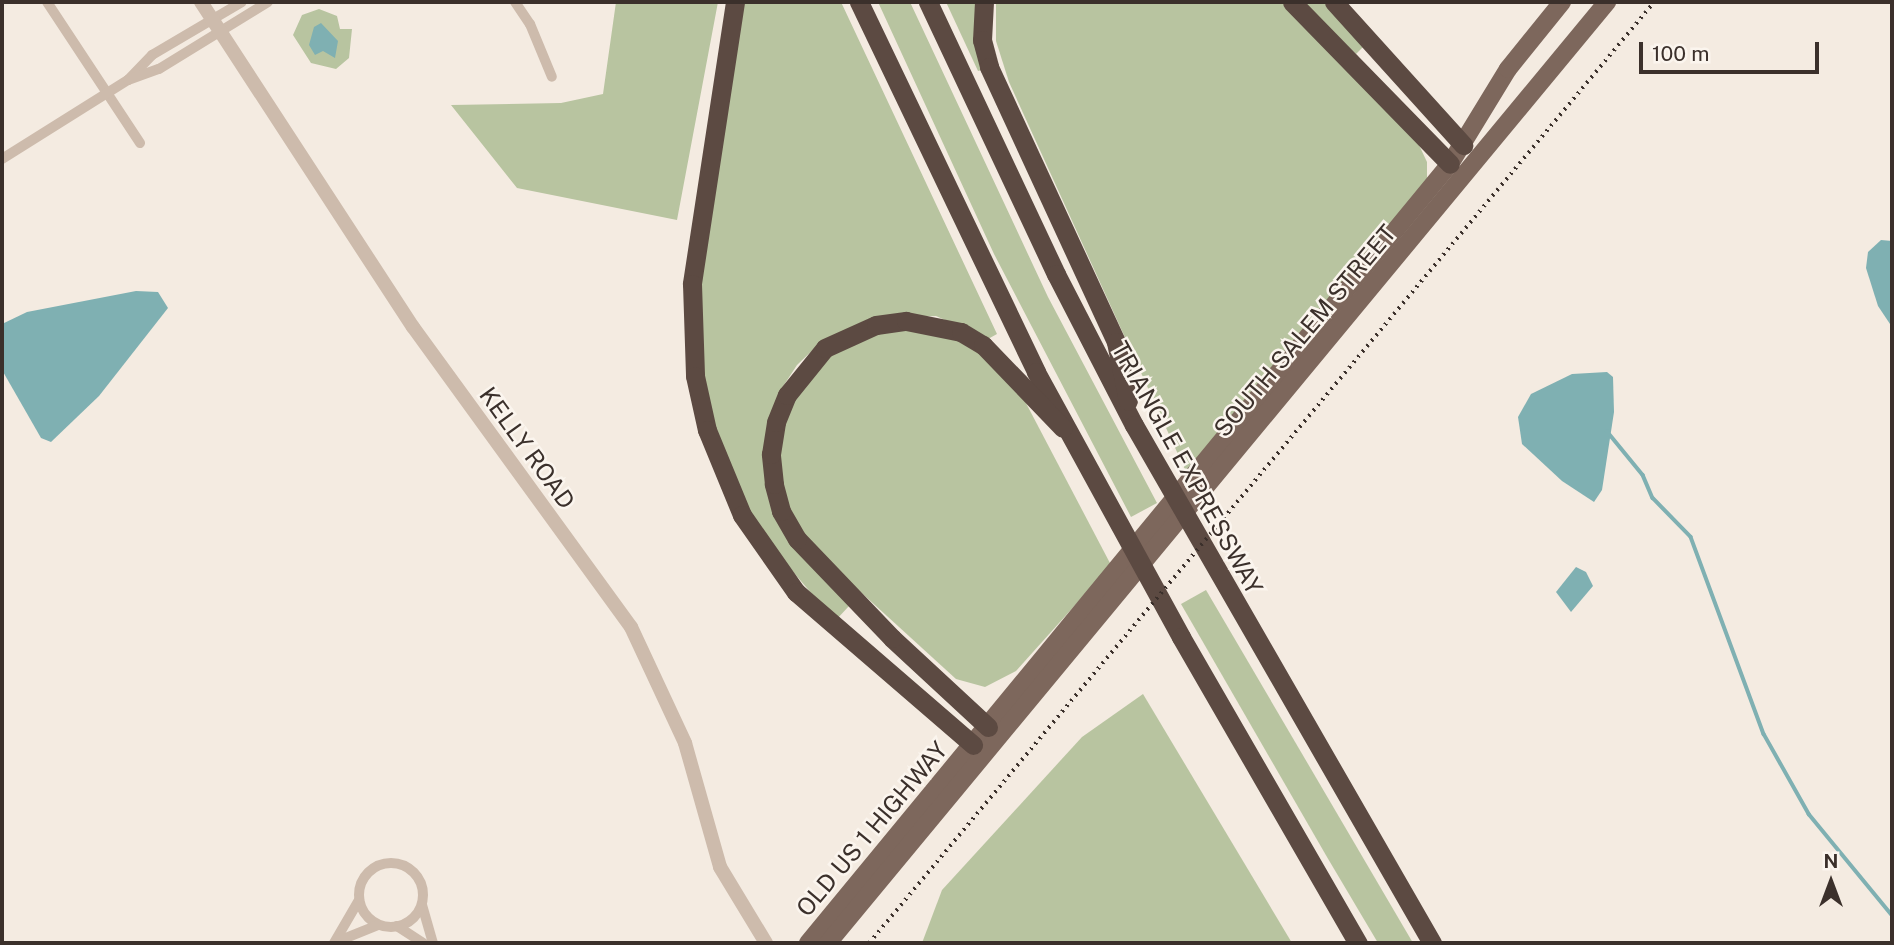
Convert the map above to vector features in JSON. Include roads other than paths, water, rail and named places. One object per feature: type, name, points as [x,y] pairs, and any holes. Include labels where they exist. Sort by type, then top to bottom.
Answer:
[{"type":"highway","points":[[735,2],[692,284],[695,376],[707,430],[742,515],[796,592],[979,750]]},
{"type":"highway","points":[[859,2],[967,233],[1072,435],[1181,637],[1358,943]]},
{"type":"highway","name":"TRIANGLE EXPRESSWAY","points":[[928,2],[1056,274],[1133,425],[1432,943]]},
{"type":"highway","points":[[984,2],[982,40],[989,67],[1116,342],[1133,425]]},
{"type":"highway","points":[[1292,2],[1450,164]]},
{"type":"highway","points":[[1334,2],[1463,145]]},
{"type":"highway","points":[[994,732],[892,638],[797,538],[781,511],[774,484],[771,454],[776,422],[787,395],[825,348],[863,329],[906,321],[961,332],[983,345],[1022,382],[1041,410],[1072,435]]},
{"type":"main road","name":"SOUTH SALEM STREET","points":[[1198,486],[1450,164],[1508,69],[1562,2]]},
{"type":"main road","name":"SOUTH SALEM STREET","points":[[979,750],[1198,486],[1465,177],[1607,2]]},
{"type":"main road","points":[[1463,145],[1479,160]]},
{"type":"main road","points":[[1450,164],[1465,177]]},
{"type":"main road","name":"OLD US 1 HIGHWAY","points":[[808,943],[979,750]]},
{"type":"main road","name":"OLD US 1 HIGHWAY","points":[[828,943],[979,750]]},
{"type":"street","points":[[47,2],[141,143]]},
{"type":"street","name":"KELLY ROAD","points":[[201,2],[412,327],[631,627],[685,743],[720,867],[766,943]]},
{"type":"street","points":[[2,159],[128,80],[159,69],[217,25],[242,2]]},
{"type":"street","points":[[217,25],[268,2]]},
{"type":"street","points":[[515,2],[530,24],[552,77]]},
{"type":"street","points":[[335,943],[359,900],[369,870],[388,862],[417,874],[422,905],[433,943]]},
{"type":"street","points":[[359,900],[378,925]]},
{"type":"street","points":[[335,943],[378,925],[397,926],[409,922],[422,905]]},
{"type":"street","points":[[397,926],[423,943]]},
{"type":"water","points":[[321,23],[338,41],[335,58],[323,51],[315,55],[309,45],[314,27]]},
{"type":"water","points":[[1881,240],[1892,241],[1890,324],[1878,306],[1866,268],[1868,252]]},
{"type":"water","points":[[136,291],[158,292],[168,308],[99,396],[51,442],[41,438],[2,370],[2,324],[27,312]]},
{"type":"water","points":[[1607,372],[1613,377],[1614,412],[1602,490],[1594,502],[1562,481],[1522,444],[1518,417],[1531,394],[1572,374]]},
{"type":"water","points":[[1576,567],[1586,572],[1593,586],[1571,612],[1556,592]]},
{"type":"waterway","points":[[1607,431],[1643,475],[1653,498],[1691,537],[1764,734],[1809,814],[1892,915]]},
{"type":"railway","points":[[869,943],[1654,2]]}]
